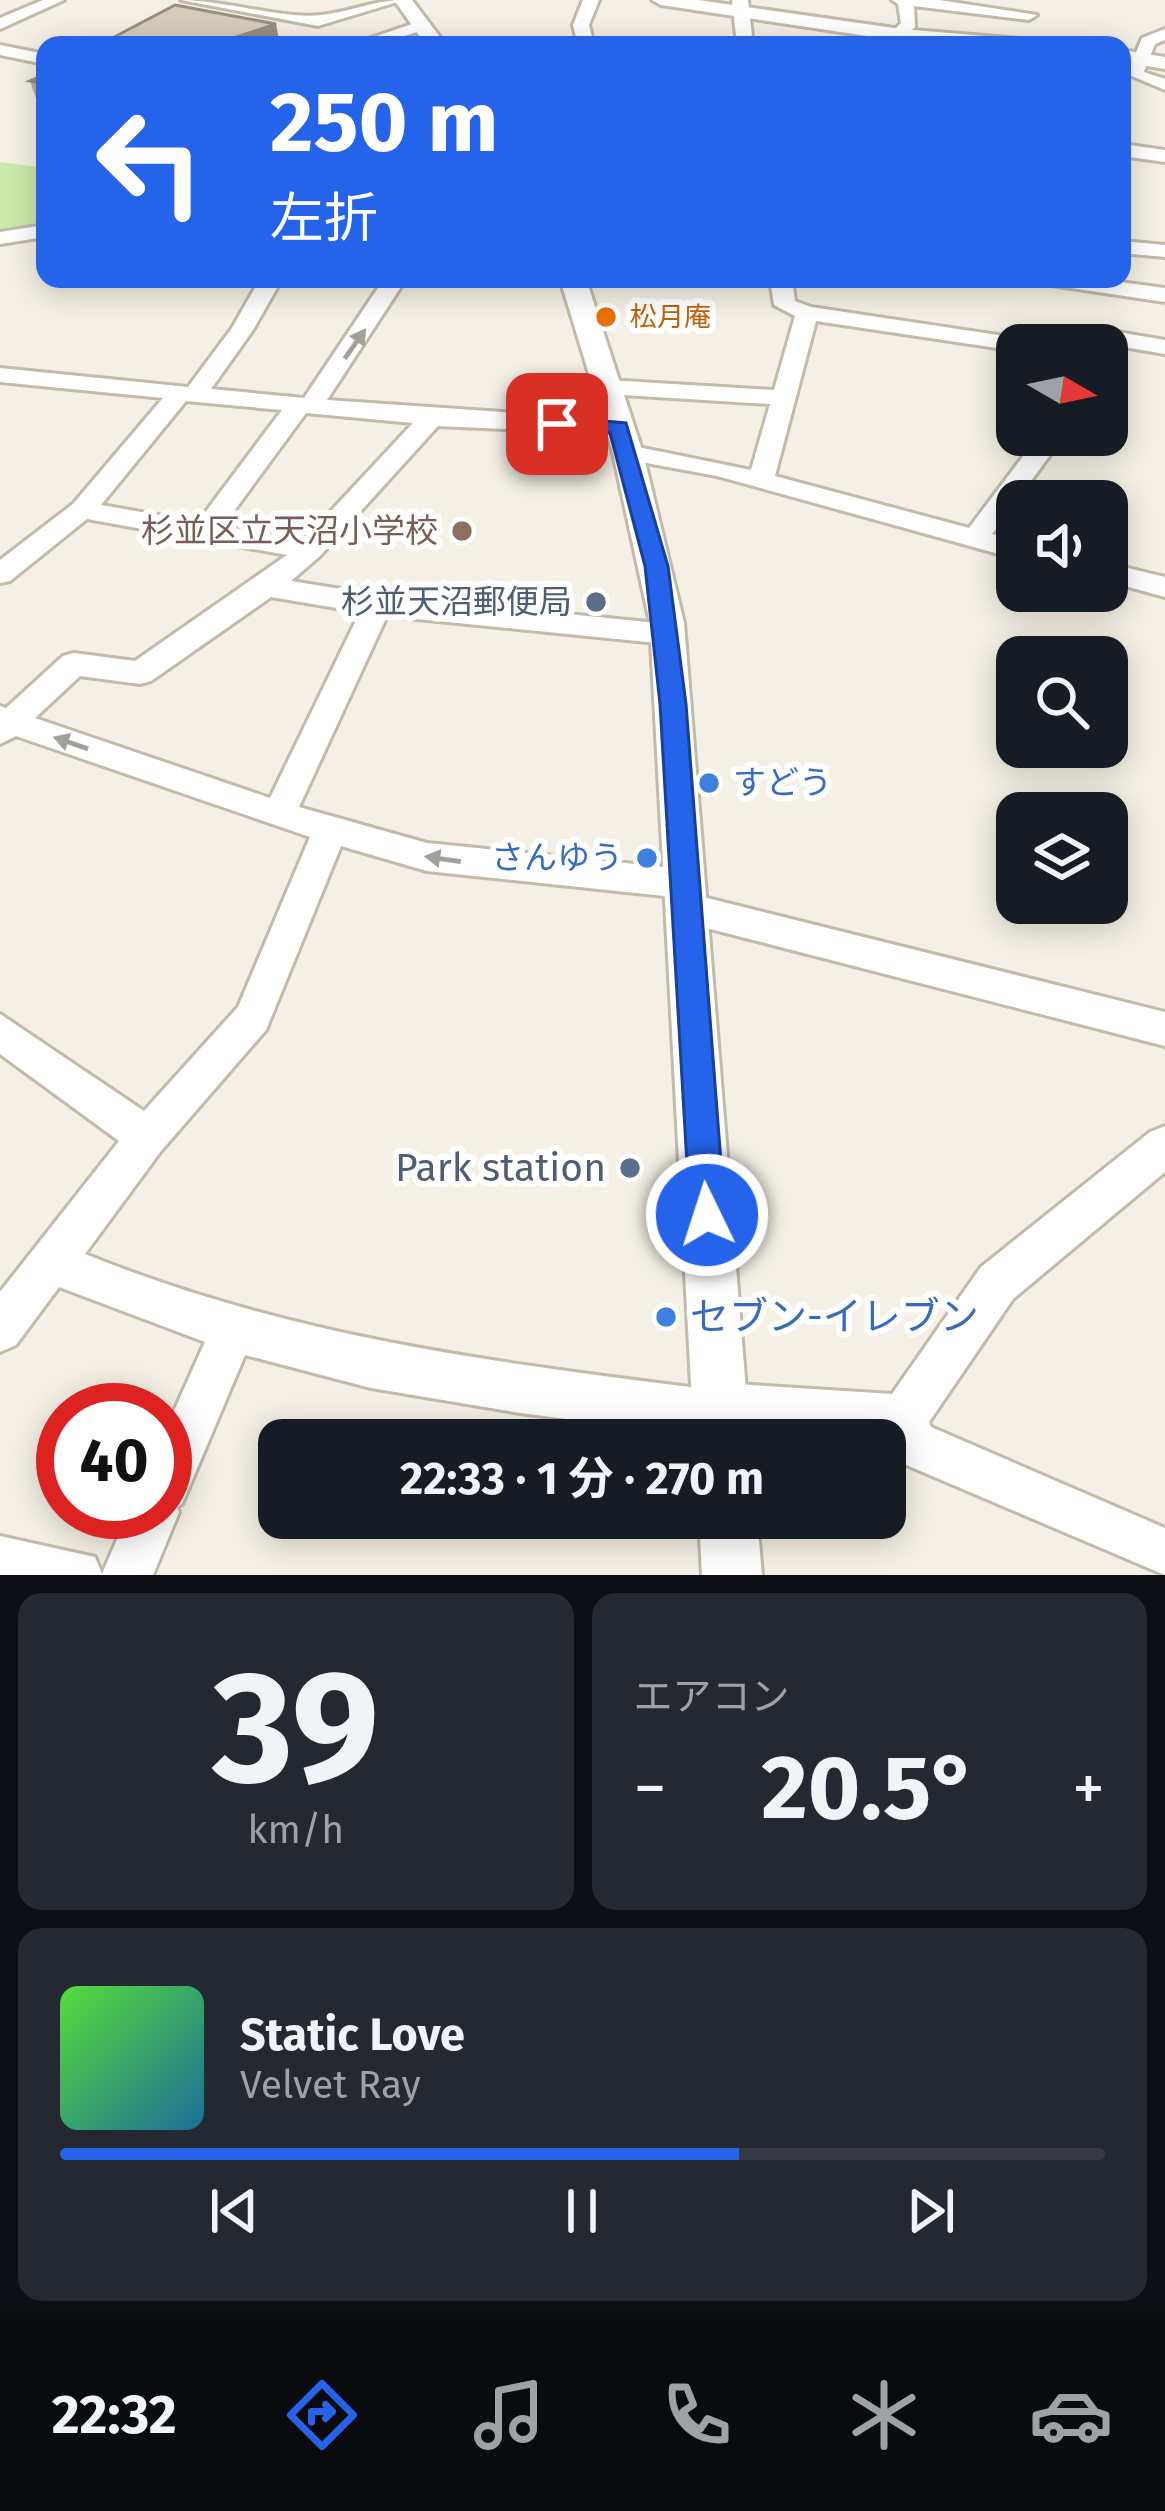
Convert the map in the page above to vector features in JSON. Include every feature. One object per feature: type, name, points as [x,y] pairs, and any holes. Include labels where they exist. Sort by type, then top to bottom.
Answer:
[{"type":"street","points":[[0,24],[56,0]]},
{"type":"street","points":[[189,0],[318,21]]},
{"type":"street","points":[[258,11],[274,0]]},
{"type":"street","points":[[268,34],[399,0],[429,36]]},
{"type":"street","points":[[584,36],[581,25],[591,0]]},
{"type":"street","points":[[661,0],[740,7],[875,36]]},
{"type":"street","points":[[898,36],[909,24],[904,0],[1030,8]]},
{"type":"street","points":[[388,36],[421,26]]},
{"type":"street","points":[[1132,69],[1148,41],[1165,34]]},
{"type":"street","points":[[2,53],[36,58]]},
{"type":"street","points":[[1132,69],[1165,62]]},
{"type":"street","points":[[1132,69],[1165,85]]},
{"type":"street","points":[[1131,151],[1165,156]]},
{"type":"street","points":[[0,238],[36,232]]},
{"type":"street","points":[[1131,248],[1165,251]]},
{"type":"street","points":[[0,574],[82,510],[242,330],[267,288]]},
{"type":"street","points":[[206,531],[305,406],[388,288]]},
{"type":"street","points":[[576,288],[624,440],[657,566],[667,634],[721,1419]]},
{"type":"street","points":[[783,288],[785,305],[807,313],[996,341]]},
{"type":"street","points":[[1115,288],[1165,295]]},
{"type":"street","points":[[760,480],[807,313]]},
{"type":"street","points":[[1128,338],[1165,347]]},
{"type":"street","points":[[0,375],[624,440],[996,544]]},
{"type":"street","points":[[607,387],[783,398]]},
{"type":"street","points":[[4,724],[74,664],[140,673],[266,587],[310,550],[432,418]]},
{"type":"street","points":[[975,539],[1036,456]]},
{"type":"street","points":[[82,510],[310,550]]},
{"type":"street","points":[[1128,577],[1165,587]]},
{"type":"street","points":[[266,587],[378,605],[667,634]]},
{"type":"street","points":[[279,815],[378,605]]},
{"type":"street","points":[[4,724],[279,815],[427,857],[686,896],[1165,1029]]},
{"type":"street","points":[[0,1329],[147,1137],[252,1018],[330,831]]},
{"type":"street","points":[[0,1033],[147,1137]]},
{"type":"street","points":[[903,1418],[997,1283],[1165,1145]]},
{"type":"street","points":[[51,1262],[134,1297],[234,1328],[413,1373],[690,1411],[711,1419]]},
{"type":"street","points":[[192,1425],[234,1328]]},
{"type":"street","points":[[867,1419],[903,1418]]},
{"type":"street","points":[[903,1418],[914,1444],[1165,1553]]},
{"type":"street","points":[[127,1575],[142,1539]]},
{"type":"street","points":[[729,1539],[732,1575]]},
{"type":"street","points":[[0,1561],[77,1575]]},
{"type":"green space","points":[[0,162],[36,167],[36,231],[0,235]]},
{"type":"building","points":[[175,5],[276,24],[239,36],[116,36]]},
{"type":"place","name":"松月庵","points":[[606,317]]},
{"type":"place","name":"杉並区立天沼小学校","points":[[462,531]]},
{"type":"place","name":"杉並天沼郵便局","points":[[596,602]]},
{"type":"place","name":"すどう","points":[[709,783]]},
{"type":"place","name":"さんゆう","points":[[647,858]]},
{"type":"place","name":"Park station","points":[[630,1168]]},
{"type":"place","name":"セブン-イレブン","points":[[666,1317]]},
{"type":"route","points":[[557,424],[619,427],[657,566],[667,623],[707,1215]]}]
